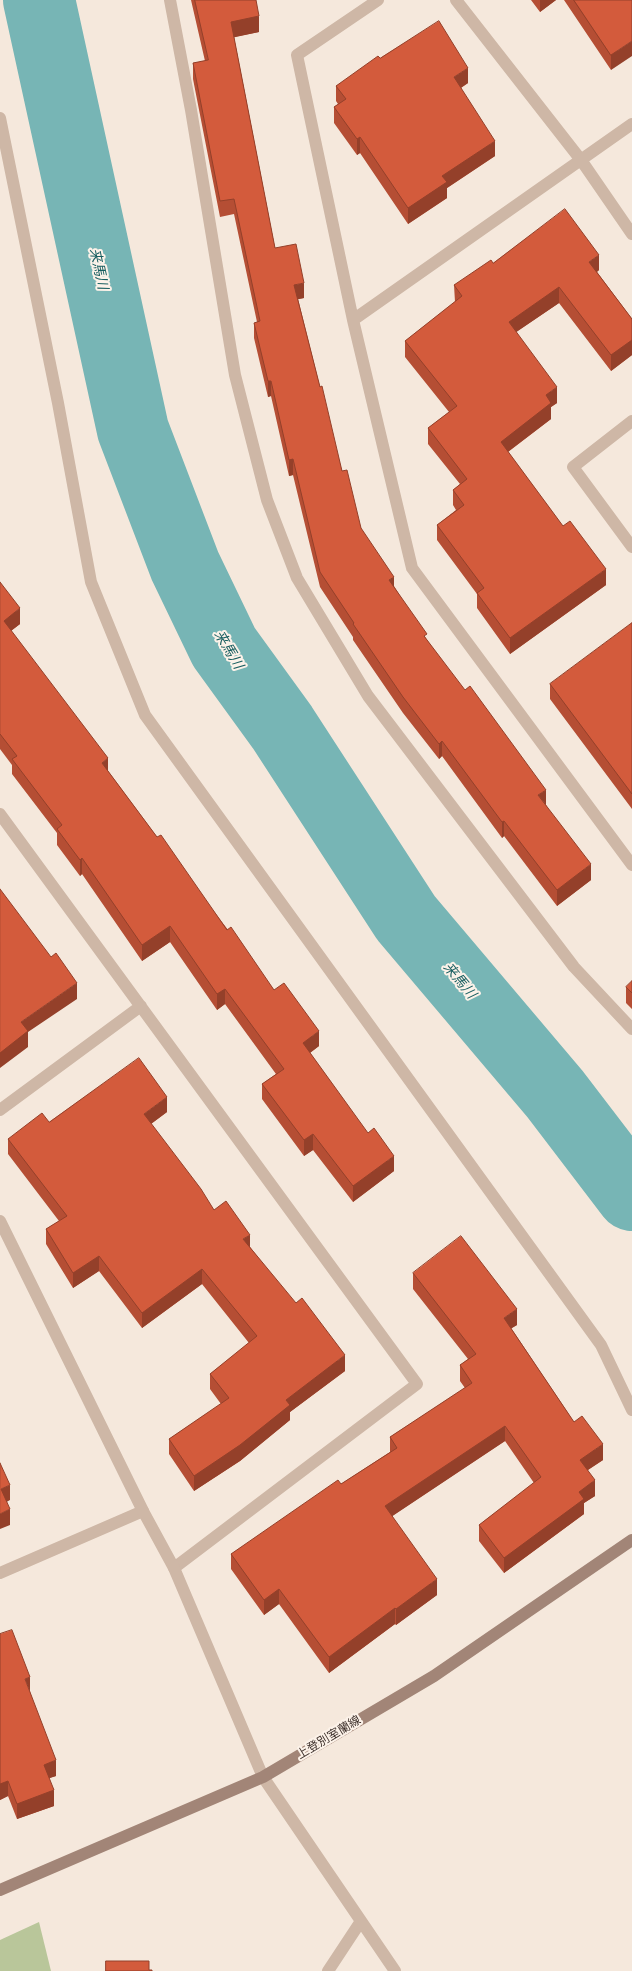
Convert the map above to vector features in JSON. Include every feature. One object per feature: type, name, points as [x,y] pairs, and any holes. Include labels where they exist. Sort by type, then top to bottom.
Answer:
[{"type":"main road","name":"上登別室蘭線","points":[[0,1890],[264,1777],[434,1676],[632,1540]]},
{"type":"street","points":[[170,0],[191,110],[234,375],[267,500],[297,578],[368,696],[574,967],[632,1029]]},
{"type":"street","points":[[378,0],[297,56],[352,320],[412,568],[632,865]]},
{"type":"street","points":[[456,0],[581,160],[632,234]]},
{"type":"street","points":[[0,118],[58,403],[91,582],[146,715],[601,1345],[632,1410]]},
{"type":"street","points":[[352,320],[632,124]]},
{"type":"street","points":[[632,421],[573,467],[632,547]]},
{"type":"street","points":[[0,814],[416,1384],[174,1568]]},
{"type":"street","points":[[0,1110],[141,1006]]},
{"type":"street","points":[[0,1221],[143,1511],[174,1568],[264,1777],[395,1971]]},
{"type":"street","points":[[0,1573],[143,1511]]},
{"type":"street","points":[[328,1971],[361,1921]]},
{"type":"green space","points":[[39,1922],[51,1971],[0,1971],[0,1940]]},
{"type":"building","points":[[195,0],[256,0],[259,16],[231,22],[275,248],[296,244],[304,283],[294,285],[320,387],[322,386],[342,471],[347,470],[361,528],[394,577],[389,580],[427,634],[424,636],[465,690],[470,686],[546,790],[538,795],[591,864],[557,890],[504,821],[502,822],[442,741],[439,744],[403,697],[320,572],[293,459],[289,460],[271,381],[268,381],[254,323],[260,321],[234,199],[220,201],[193,63],[208,60]]},
{"type":"building","points":[[574,0],[632,0],[632,41],[611,55]]},
{"type":"building","points":[[439,21],[468,68],[454,77],[495,141],[442,176],[447,182],[408,208],[360,137],[357,139],[334,107],[346,99],[336,86],[378,56],[380,58]]},
{"type":"building","points":[[565,209],[599,255],[589,262],[632,319],[632,340],[611,355],[559,287],[509,322],[557,387],[546,395],[551,403],[501,442],[563,526],[570,521],[606,569],[510,638],[477,593],[484,588],[437,525],[464,505],[453,490],[467,479],[428,428],[457,406],[405,341],[462,296],[454,285],[491,260],[493,263]]},
{"type":"building","points":[[0,582],[20,608],[4,621],[108,758],[102,763],[157,837],[161,835],[227,930],[231,927],[274,990],[284,983],[319,1031],[303,1043],[368,1133],[374,1128],[394,1156],[353,1186],[313,1134],[304,1140],[262,1084],[284,1069],[225,989],[217,994],[170,926],[142,945],[82,858],[80,860],[57,829],[62,825],[12,759],[17,756],[0,734]]},
{"type":"building","points":[[632,623],[632,794],[550,684]]},
{"type":"building","points":[[0,889],[51,957],[56,953],[77,983],[21,1022],[28,1031],[0,1053]]},
{"type":"building","points":[[632,981],[632,993],[626,987]]},
{"type":"building","points":[[139,1058],[167,1097],[144,1114],[201,1189],[214,1210],[226,1201],[250,1235],[243,1239],[296,1303],[302,1298],[345,1355],[286,1400],[290,1405],[240,1445],[194,1476],[169,1439],[229,1398],[210,1374],[257,1336],[202,1269],[142,1313],[99,1256],[73,1273],[46,1229],[67,1216],[8,1139],[42,1113],[49,1122]]},
{"type":"building","points":[[461,1236],[517,1309],[504,1318],[574,1422],[582,1416],[603,1444],[580,1460],[595,1480],[579,1492],[584,1499],[504,1558],[479,1525],[541,1477],[505,1426],[385,1506],[437,1579],[329,1657],[279,1589],[264,1600],[231,1554],[338,1480],[341,1484],[397,1448],[390,1437],[472,1383],[460,1365],[476,1354],[413,1273]]},
{"type":"building","points":[[0,1463],[10,1485],[1,1489],[10,1509],[0,1514]]},
{"type":"building","points":[[12,1630],[30,1677],[25,1679],[56,1760],[44,1765],[54,1790],[17,1804],[8,1781],[0,1784],[0,1634]]},
{"type":"building","points":[[106,1961],[149,1961],[149,1970],[152,1971],[106,1971]]},
{"type":"waterway","name":"来馬川","points":[[39,0],[133,430],[185,566],[224,647],[282,727],[406,918],[555,1094],[632,1195]]}]
